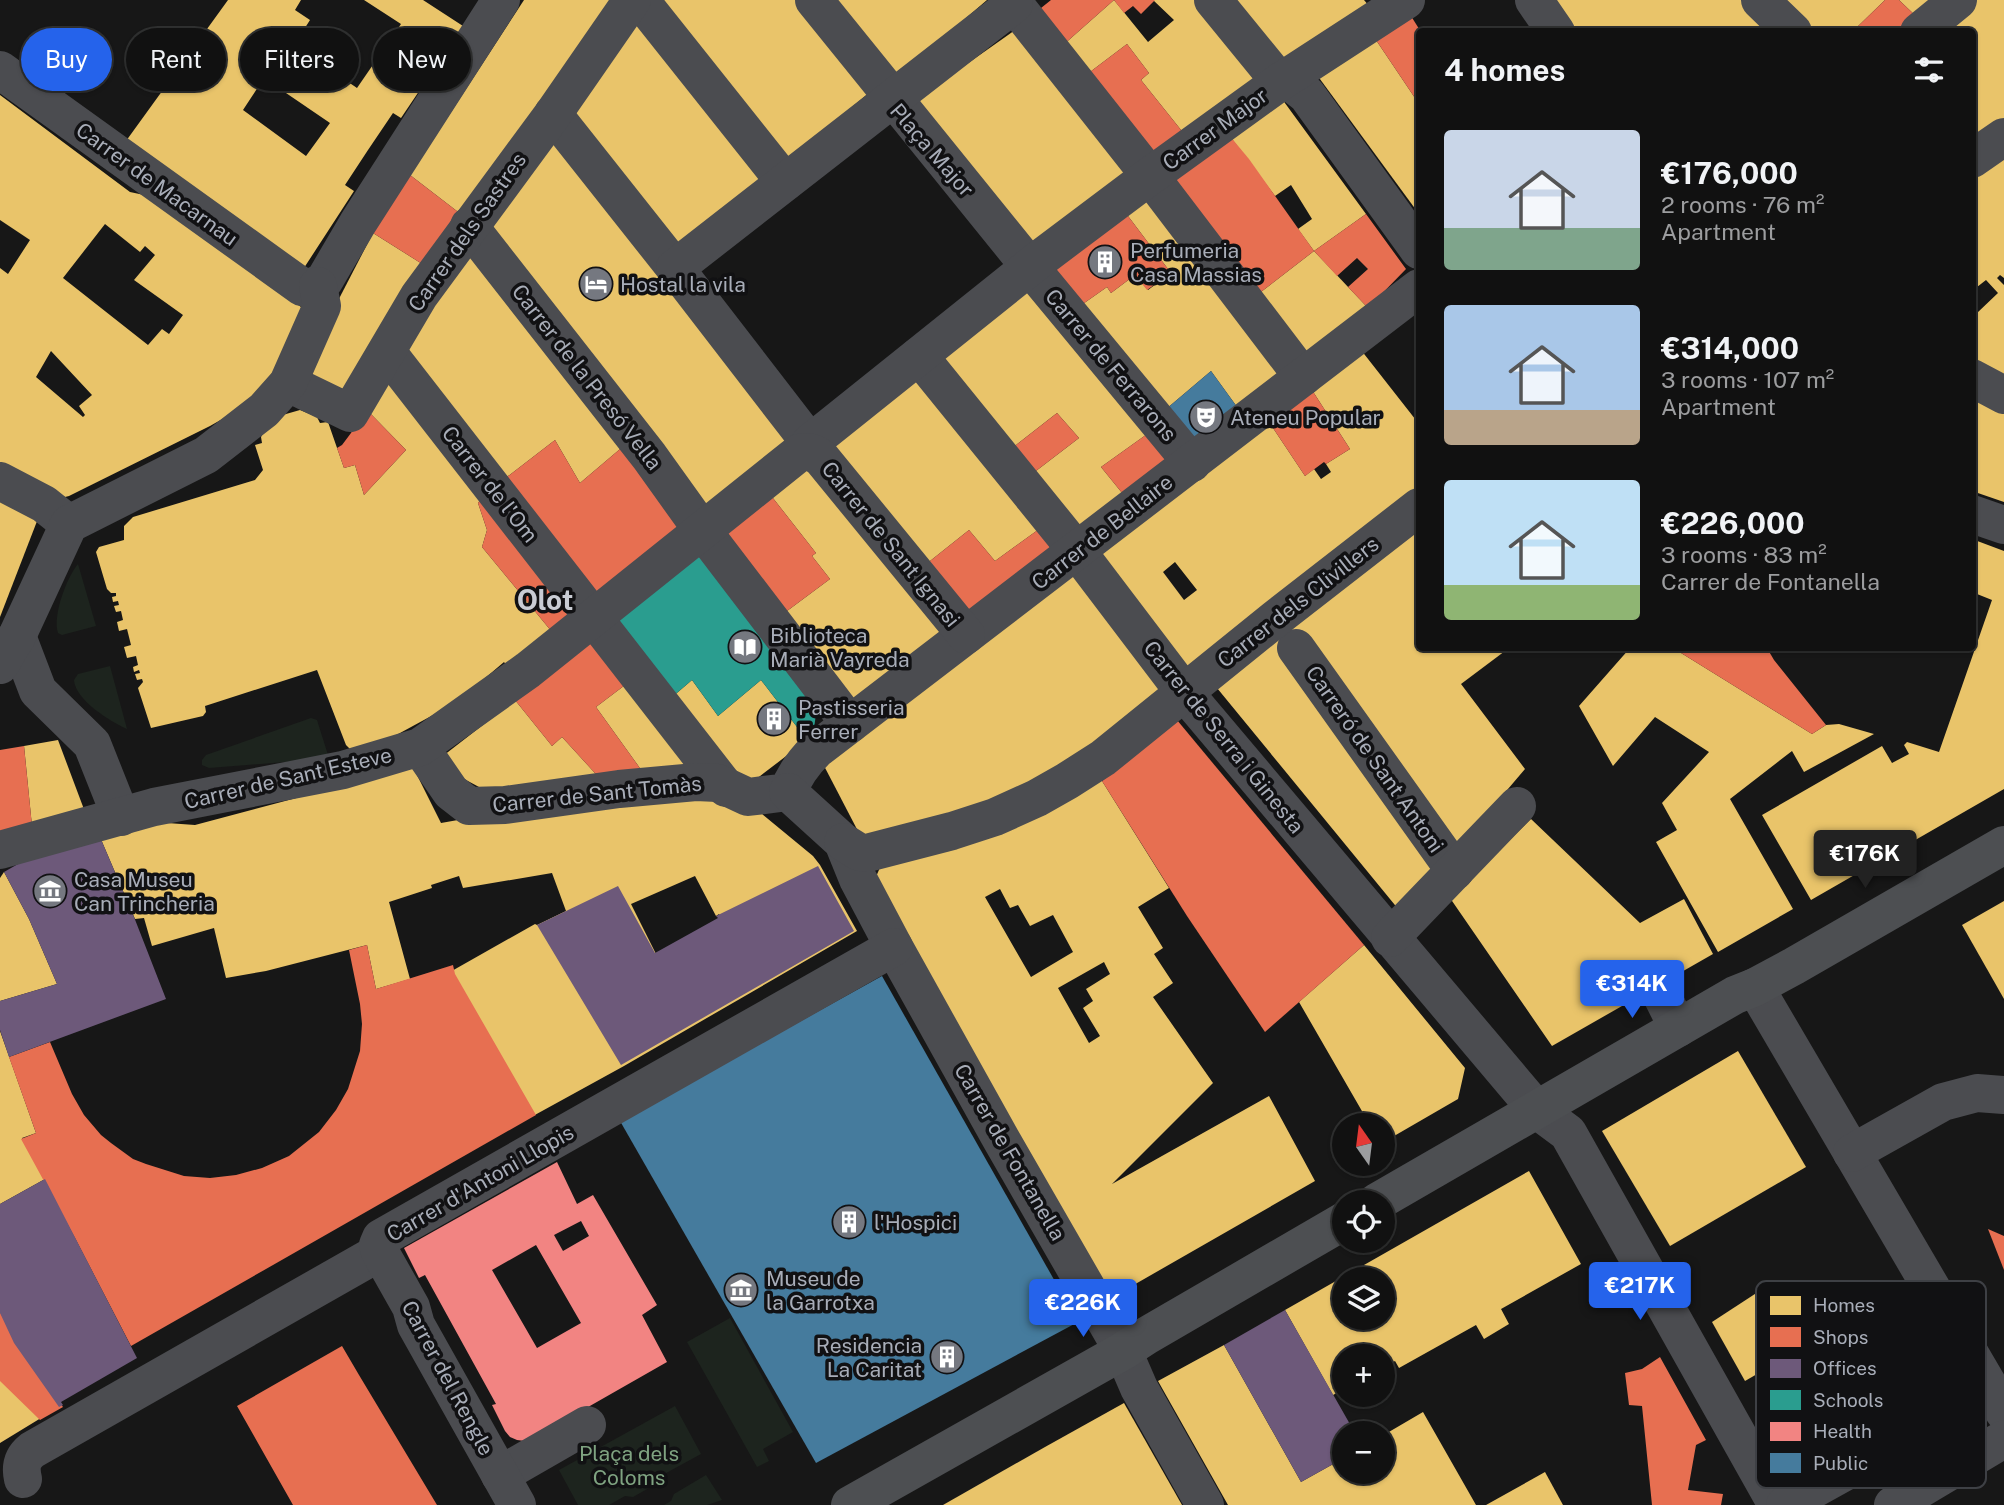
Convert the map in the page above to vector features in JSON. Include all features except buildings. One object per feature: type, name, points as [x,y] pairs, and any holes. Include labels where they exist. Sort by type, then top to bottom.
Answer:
[{"type":"main road","points":[[1395,1192],[1735,995],[1755,987],[2004,845]]},
{"type":"main road","points":[[850,1505],[1332,1229]]},
{"type":"street","points":[[121,817],[92,744],[38,691],[6,644],[69,524],[206,456],[264,410],[291,376],[323,306],[318,285],[324,281],[358,223],[501,0]]},
{"type":"street","name":"Carrer dels Sastres","points":[[291,376],[350,413],[419,296],[553,114],[632,0]]},
{"type":"street","points":[[640,0],[785,182]]},
{"type":"street","points":[[814,0],[892,98],[1020,4],[1303,377]]},
{"type":"street","points":[[1213,0],[1286,83],[1307,95],[1416,246]]},
{"type":"street","points":[[1534,0],[1553,28]]},
{"type":"street","points":[[1760,0],[1789,28]]},
{"type":"street","points":[[1924,28],[1958,0]]},
{"type":"street","name":"Carrer Major","points":[[1030,267],[1150,176],[1286,83],[1390,4]]},
{"type":"street","name":"Carrer de Macarnau","points":[[0,70],[291,280],[302,287],[318,285]]},
{"type":"street","name":"Plaça Major","points":[[675,268],[892,98],[1030,267]]},
{"type":"street","points":[[553,114],[675,268],[811,449],[919,356],[1030,267]]},
{"type":"street","name":"Carrer de la Presó Vella","points":[[469,226],[649,456],[850,724]]},
{"type":"street","name":"Carrer de Ferrarons","points":[[1030,267],[1192,463]]},
{"type":"street","name":"Carrer de Bellaire","points":[[790,787],[801,766],[816,750],[1416,290]]},
{"type":"street","name":"Carrer de l'Om","points":[[387,352],[726,788]]},
{"type":"street","name":"Carrer de Serra i Ginesta","points":[[919,356],[1077,551],[1192,686],[1390,938],[1537,1110],[1568,1133],[1756,1468]]},
{"type":"street","points":[[1976,380],[2004,396]]},
{"type":"street","name":"Carrer de Sant Esteve","points":[[0,850],[154,807],[343,770],[420,747],[528,670],[793,457],[811,449]]},
{"type":"street","name":"Carrer de Sant Ignasi","points":[[811,449],[831,469],[966,635]]},
{"type":"street","points":[[0,481],[44,504],[69,524]]},
{"type":"street","name":"Carrer dels Clivillers","points":[[843,842],[859,852],[876,852],[995,817],[1067,781],[1103,758],[1192,686],[1284,631],[1416,509]]},
{"type":"street","points":[[1976,515],[2004,525]]},
{"type":"street","name":"Carreró de Sant Antoni","points":[[1284,631],[1455,871]]},
{"type":"street","name":"Carrer de Sant Tomàs","points":[[420,747],[451,792],[469,806],[505,805],[619,789],[711,781],[748,797],[790,787]]},
{"type":"street","points":[[790,787],[843,842]]},
{"type":"street","points":[[1390,938],[1517,806]]},
{"type":"street","name":"Carrer de Fontanella","points":[[843,842],[858,879],[889,936],[1001,1139],[1123,1351],[1139,1388],[1205,1505]]},
{"type":"street","name":"Carrer d'Antoni Llopis","points":[[20,1484],[22,1462],[32,1450],[380,1252],[378,1245],[381,1238],[389,1232],[889,936]]},
{"type":"street","points":[[1657,986],[1678,1028]]},
{"type":"street","points":[[1755,987],[1927,1281]]},
{"type":"street","points":[[1852,1153],[1943,1102],[1977,1093],[2004,1095]]},
{"type":"street","name":"Carrer del Rengle","points":[[380,1252],[411,1307],[420,1333],[508,1490]]},
{"type":"street","points":[[1986,1381],[2004,1412]]},
{"type":"street","points":[[508,1490],[586,1425]]},
{"type":"street","points":[[1986,1451],[2004,1440]]},
{"type":"street","name":"Carrer de Serra i Ginesta","points":[[1767,1488],[1777,1505]]},
{"type":"street","points":[[1785,1505],[1816,1488]]},
{"type":"street","points":[[1893,1505],[1922,1488]]},
{"type":"green space","points":[[78,564],[96,626],[62,635],[58,633],[57,626],[59,607],[65,587]]},
{"type":"green space","points":[[110,666],[127,729],[95,709],[76,688],[74,680],[78,674]]},
{"type":"green space","points":[[311,718],[317,720],[328,755],[324,759],[209,768],[202,765],[206,755]]},
{"type":"green space","points":[[730,1318],[793,1432],[763,1449],[769,1461],[757,1467],[687,1342]]},
{"type":"green space","name":"Plaça dels Coloms","points":[[675,1406],[701,1454],[657,1478],[656,1484],[633,1497],[625,1496],[609,1505],[578,1505],[559,1470]]},
{"type":"green space","points":[[706,1475],[722,1500],[707,1505],[664,1505],[671,1501],[674,1494]]},
{"type":"place","name":"Perfumeria Casa Massias","points":[[1105,262]]},
{"type":"place","name":"Hostal la vila","points":[[596,284]]},
{"type":"place","name":"Ateneu Popular","points":[[1206,417]]},
{"type":"place","name":"Biblioteca Marià Vayreda","points":[[745,647]]},
{"type":"place","name":"Pastisseria Ferrer","points":[[774,719]]},
{"type":"place","name":"Casa Museu Can Trincheria","points":[[50,891]]},
{"type":"place","name":"l'Hospici","points":[[849,1222]]},
{"type":"place","name":"Museu de la Garrotxa","points":[[741,1290]]},
{"type":"place","name":"Residencia La Caritat","points":[[947,1357]]},
{"type":"district","name":"Olot","points":[[545,599]]}]
